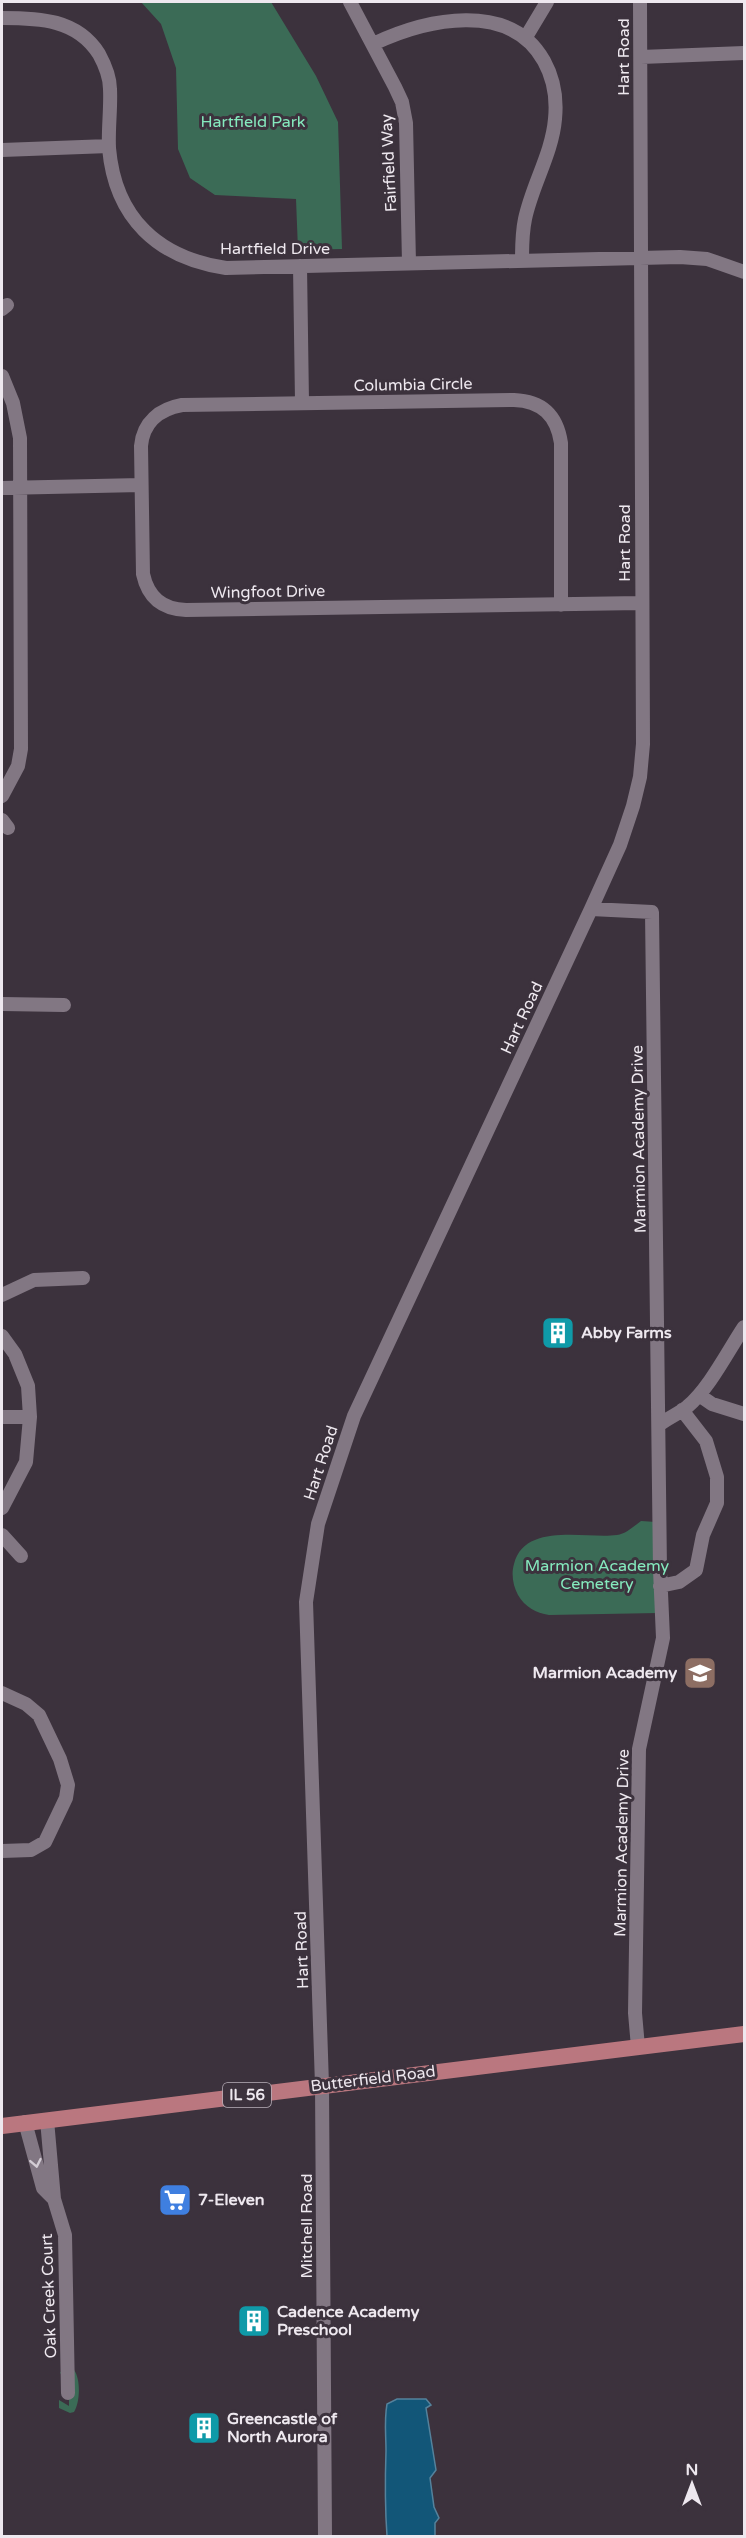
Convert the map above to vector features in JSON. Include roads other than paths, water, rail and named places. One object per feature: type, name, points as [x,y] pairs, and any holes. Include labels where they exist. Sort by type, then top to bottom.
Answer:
[{"type":"main road","name":"Butterfield Road","points":[[2,2126],[744,2034]]},
{"type":"street","name":"Fairfield Way","points":[[350,2],[402,102],[406,123],[409,263]]},
{"type":"street","points":[[526,37],[547,2]]},
{"type":"street","name":"Hart Road","points":[[321,2023],[306,1602],[318,1524],[354,1416],[620,845],[640,777],[642,744],[642,258],[640,2]]},
{"type":"street","name":"Hartfield Drive","points":[[2,18],[57,21],[74,29],[87,39],[104,63],[109,75],[109,146],[112,173],[127,209],[152,238],[169,250],[205,265],[226,268],[642,258],[707,259],[744,272]]},
{"type":"street","points":[[373,44],[414,27],[437,21],[461,19],[501,23],[526,37],[540,52],[549,71],[555,94],[556,116],[553,137],[525,220],[522,260]]},
{"type":"street","points":[[641,57],[744,53]]},
{"type":"street","points":[[2,150],[109,146]]},
{"type":"street","points":[[300,266],[302,402]]},
{"type":"street","points":[[2,376],[13,403],[20,438],[22,487],[21,749],[18,766],[2,796]]},
{"type":"street","name":"Columbia Circle","points":[[141,485],[141,437],[147,424],[163,411],[182,405],[514,400],[536,404],[545,409],[559,430],[561,443],[561,604]]},
{"type":"street","points":[[2,488],[141,485]]},
{"type":"street","name":"Wingfoot Drive","points":[[141,485],[143,574],[150,594],[169,608],[186,610],[641,603]]},
{"type":"street","name":"Marmion Academy Drive","points":[[591,909],[652,912],[660,1586],[663,1638],[639,1749],[635,2013],[638,2047]]},
{"type":"street","points":[[2,1004],[64,1005]]},
{"type":"street","points":[[2,1295],[34,1280],[83,1278]]},
{"type":"street","points":[[659,1425],[699,1395],[744,1327]]},
{"type":"street","points":[[2,1336],[15,1354],[28,1386],[30,1417],[26,1462],[2,1508]]},
{"type":"street","points":[[699,1395],[712,1404],[744,1414]]},
{"type":"street","points":[[660,1586],[679,1582],[696,1570],[703,1535],[717,1503],[717,1477],[706,1441],[682,1410]]},
{"type":"street","points":[[2,1417],[30,1417]]},
{"type":"street","points":[[2,1535],[21,1556]]},
{"type":"street","points":[[2,1693],[26,1704],[39,1715],[60,1759],[68,1785],[66,1798],[45,1842],[31,1850],[2,1851]]},
{"type":"street","name":"Mitchell Road","points":[[321,2023],[326,2536]]},
{"type":"street","name":"Oak Creek Court","points":[[47,2120],[54,2199],[65,2235],[68,2393]]},
{"type":"street","name":"Oak Creek Court","points":[[25,2122],[43,2188],[54,2199]]},
{"type":"water","points":[[397,2399],[426,2399],[431,2405],[426,2408],[436,2470],[430,2478],[434,2507],[439,2518],[435,2523],[435,2536],[387,2536],[386,2416],[387,2404]]},
{"type":"place","name":"Abby Farms","points":[[558,1333]]},
{"type":"place","name":"Marmion Academy","points":[[700,1673]]},
{"type":"place","name":"7-Eleven","points":[[175,2200]]},
{"type":"place","name":"Cadence Academy Preschool","points":[[254,2321]]},
{"type":"place","name":"Greencastle of North Aurora","points":[[204,2428]]},
{"type":"park label","name":"Hartfield Park","points":[[253,122]]},
{"type":"park label","name":"Marmion Academy Cemetery","points":[[597,1575]]}]
